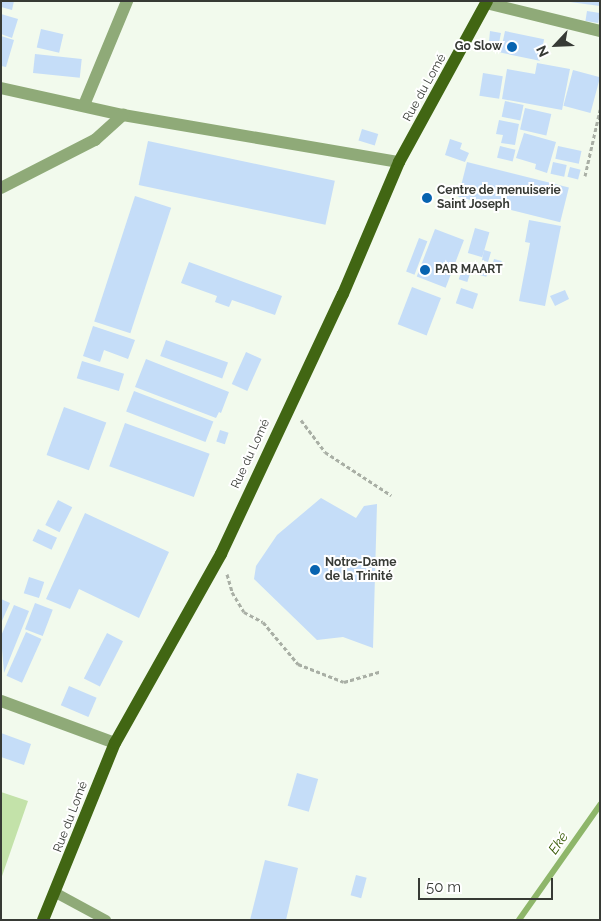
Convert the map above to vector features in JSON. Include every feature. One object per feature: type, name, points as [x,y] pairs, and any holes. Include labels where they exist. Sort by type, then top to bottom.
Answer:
[{"type":"main road","name":"Rue du Lomé","points":[[43,920],[56,893],[115,743],[221,554],[290,403],[343,294],[399,162],[487,2]]},
{"type":"street","points":[[84,105],[127,1]]},
{"type":"street","points":[[487,2],[600,31]]},
{"type":"street","points":[[1,88],[123,115],[399,162]]},
{"type":"street","points":[[1,188],[95,140],[123,115]]},
{"type":"street","points":[[1,700],[115,743]]},
{"type":"lane","points":[[56,893],[106,920]]},
{"type":"path","points":[[585,176],[600,110]]},
{"type":"path","points":[[290,403],[313,439],[325,452],[391,495]]},
{"type":"path","points":[[221,554],[232,592],[244,612],[263,622],[298,664],[344,682],[380,672]]},
{"type":"green space","points":[[1,792],[28,801],[1,879]]},
{"type":"building","points":[[1,1],[14,1],[12,10],[1,7]]},
{"type":"building","points":[[600,1],[600,6],[570,2]]},
{"type":"building","points":[[587,11],[600,13],[598,23],[585,21]]},
{"type":"building","points":[[1,14],[18,19],[12,38],[1,34]]},
{"type":"building","points":[[41,29],[63,34],[59,53],[37,48]]},
{"type":"building","points":[[490,31],[501,33],[499,43],[489,42]]},
{"type":"building","points":[[505,31],[544,39],[540,61],[500,53]]},
{"type":"building","points":[[1,36],[14,40],[6,67],[1,66]]},
{"type":"building","points":[[35,54],[82,59],[80,78],[33,73]]},
{"type":"building","points":[[537,63],[570,69],[562,110],[502,99],[507,69],[535,74]]},
{"type":"building","points":[[573,70],[600,77],[590,113],[563,106]]},
{"type":"building","points":[[483,73],[503,76],[499,99],[479,96]]},
{"type":"building","points":[[505,101],[524,105],[520,121],[502,117]]},
{"type":"building","points":[[525,108],[551,114],[546,136],[520,129]]},
{"type":"building","points":[[499,120],[519,124],[515,145],[501,143],[503,135],[496,134]]},
{"type":"building","points":[[362,129],[378,134],[375,145],[358,140]]},
{"type":"building","points":[[524,133],[556,142],[547,173],[535,169],[536,164],[516,158]]},
{"type":"building","points":[[450,139],[462,143],[460,149],[469,153],[465,162],[445,155]]},
{"type":"building","points":[[148,141],[335,181],[325,225],[139,185]]},
{"type":"building","points":[[500,146],[516,150],[513,162],[497,158]]},
{"type":"building","points":[[558,146],[581,151],[579,164],[555,159]]},
{"type":"building","points":[[467,162],[569,187],[560,222],[458,197]]},
{"type":"building","points":[[553,162],[567,165],[564,177],[551,174]]},
{"type":"building","points":[[570,167],[581,170],[578,180],[567,177]]},
{"type":"building","points":[[135,196],[171,208],[130,333],[94,322]]},
{"type":"building","points":[[529,220],[561,226],[545,306],[519,301],[530,243],[525,242]]},
{"type":"building","points":[[475,228],[489,232],[482,257],[468,253]]},
{"type":"building","points":[[435,229],[464,240],[446,288],[417,277]]},
{"type":"building","points":[[419,238],[427,241],[415,275],[406,272]]},
{"type":"building","points":[[484,250],[491,252],[488,262],[482,260]]},
{"type":"building","points":[[494,259],[502,261],[498,275],[491,273]]},
{"type":"building","points":[[189,262],[282,296],[275,315],[232,300],[229,307],[215,302],[217,296],[181,283]]},
{"type":"building","points":[[464,263],[473,266],[467,282],[459,279]]},
{"type":"building","points":[[481,265],[489,267],[486,277],[479,275]]},
{"type":"building","points":[[412,287],[441,298],[427,335],[398,324]]},
{"type":"building","points":[[461,288],[478,294],[473,309],[456,303]]},
{"type":"building","points":[[565,290],[569,299],[555,306],[550,296]]},
{"type":"building","points":[[93,326],[135,340],[128,359],[104,350],[100,362],[83,356]]},
{"type":"building","points":[[166,340],[228,363],[222,379],[160,356]]},
{"type":"building","points":[[246,352],[262,359],[247,391],[232,384]]},
{"type":"building","points":[[146,359],[229,392],[221,413],[219,412],[216,418],[135,387]]},
{"type":"building","points":[[82,361],[124,374],[119,391],[77,378]]},
{"type":"building","points":[[134,391],[213,421],[205,442],[126,412]]},
{"type":"building","points":[[64,407],[106,422],[89,470],[47,455]]},
{"type":"building","points":[[125,423],[210,454],[194,497],[109,466]]},
{"type":"building","points":[[220,430],[229,433],[225,444],[216,441]]},
{"type":"building","name":"Notre-Dame de la Trinité","points":[[321,498],[356,518],[364,506],[377,504],[373,648],[343,637],[317,640],[254,579],[256,566],[277,535]]},
{"type":"building","points":[[58,500],[72,507],[60,532],[45,525]]},
{"type":"building","points":[[85,513],[169,552],[139,618],[79,589],[70,609],[46,599]]},
{"type":"building","points":[[38,529],[57,538],[52,550],[33,541]]},
{"type":"building","points":[[29,577],[44,582],[39,598],[24,593]]},
{"type":"building","points":[[1,599],[10,603],[1,623]]},
{"type":"building","points":[[35,603],[53,610],[43,636],[25,629]]},
{"type":"building","points":[[14,605],[29,611],[4,673],[1,636]]},
{"type":"building","points":[[26,632],[42,639],[22,683],[6,676]]},
{"type":"building","points":[[107,633],[123,641],[100,687],[84,678]]},
{"type":"building","points":[[69,686],[97,698],[88,717],[61,705]]},
{"type":"building","points":[[1,733],[31,744],[24,765],[1,757]]},
{"type":"building","points":[[297,773],[318,779],[309,812],[288,806]]},
{"type":"building","points":[[265,860],[298,868],[286,920],[250,920]]},
{"type":"building","points":[[356,875],[367,878],[361,898],[351,895]]},
{"type":"waterway","name":"Eké","points":[[519,920],[600,805]]},
{"type":"place","name":"Go Slow","points":[[512,47]]},
{"type":"place","name":"Centre de menuiserie Saint Joseph","points":[[427,198]]},
{"type":"place","name":"PAR MAART","points":[[425,270]]},
{"type":"place","name":"Notre-Dame de la Trinité","points":[[315,570]]}]
